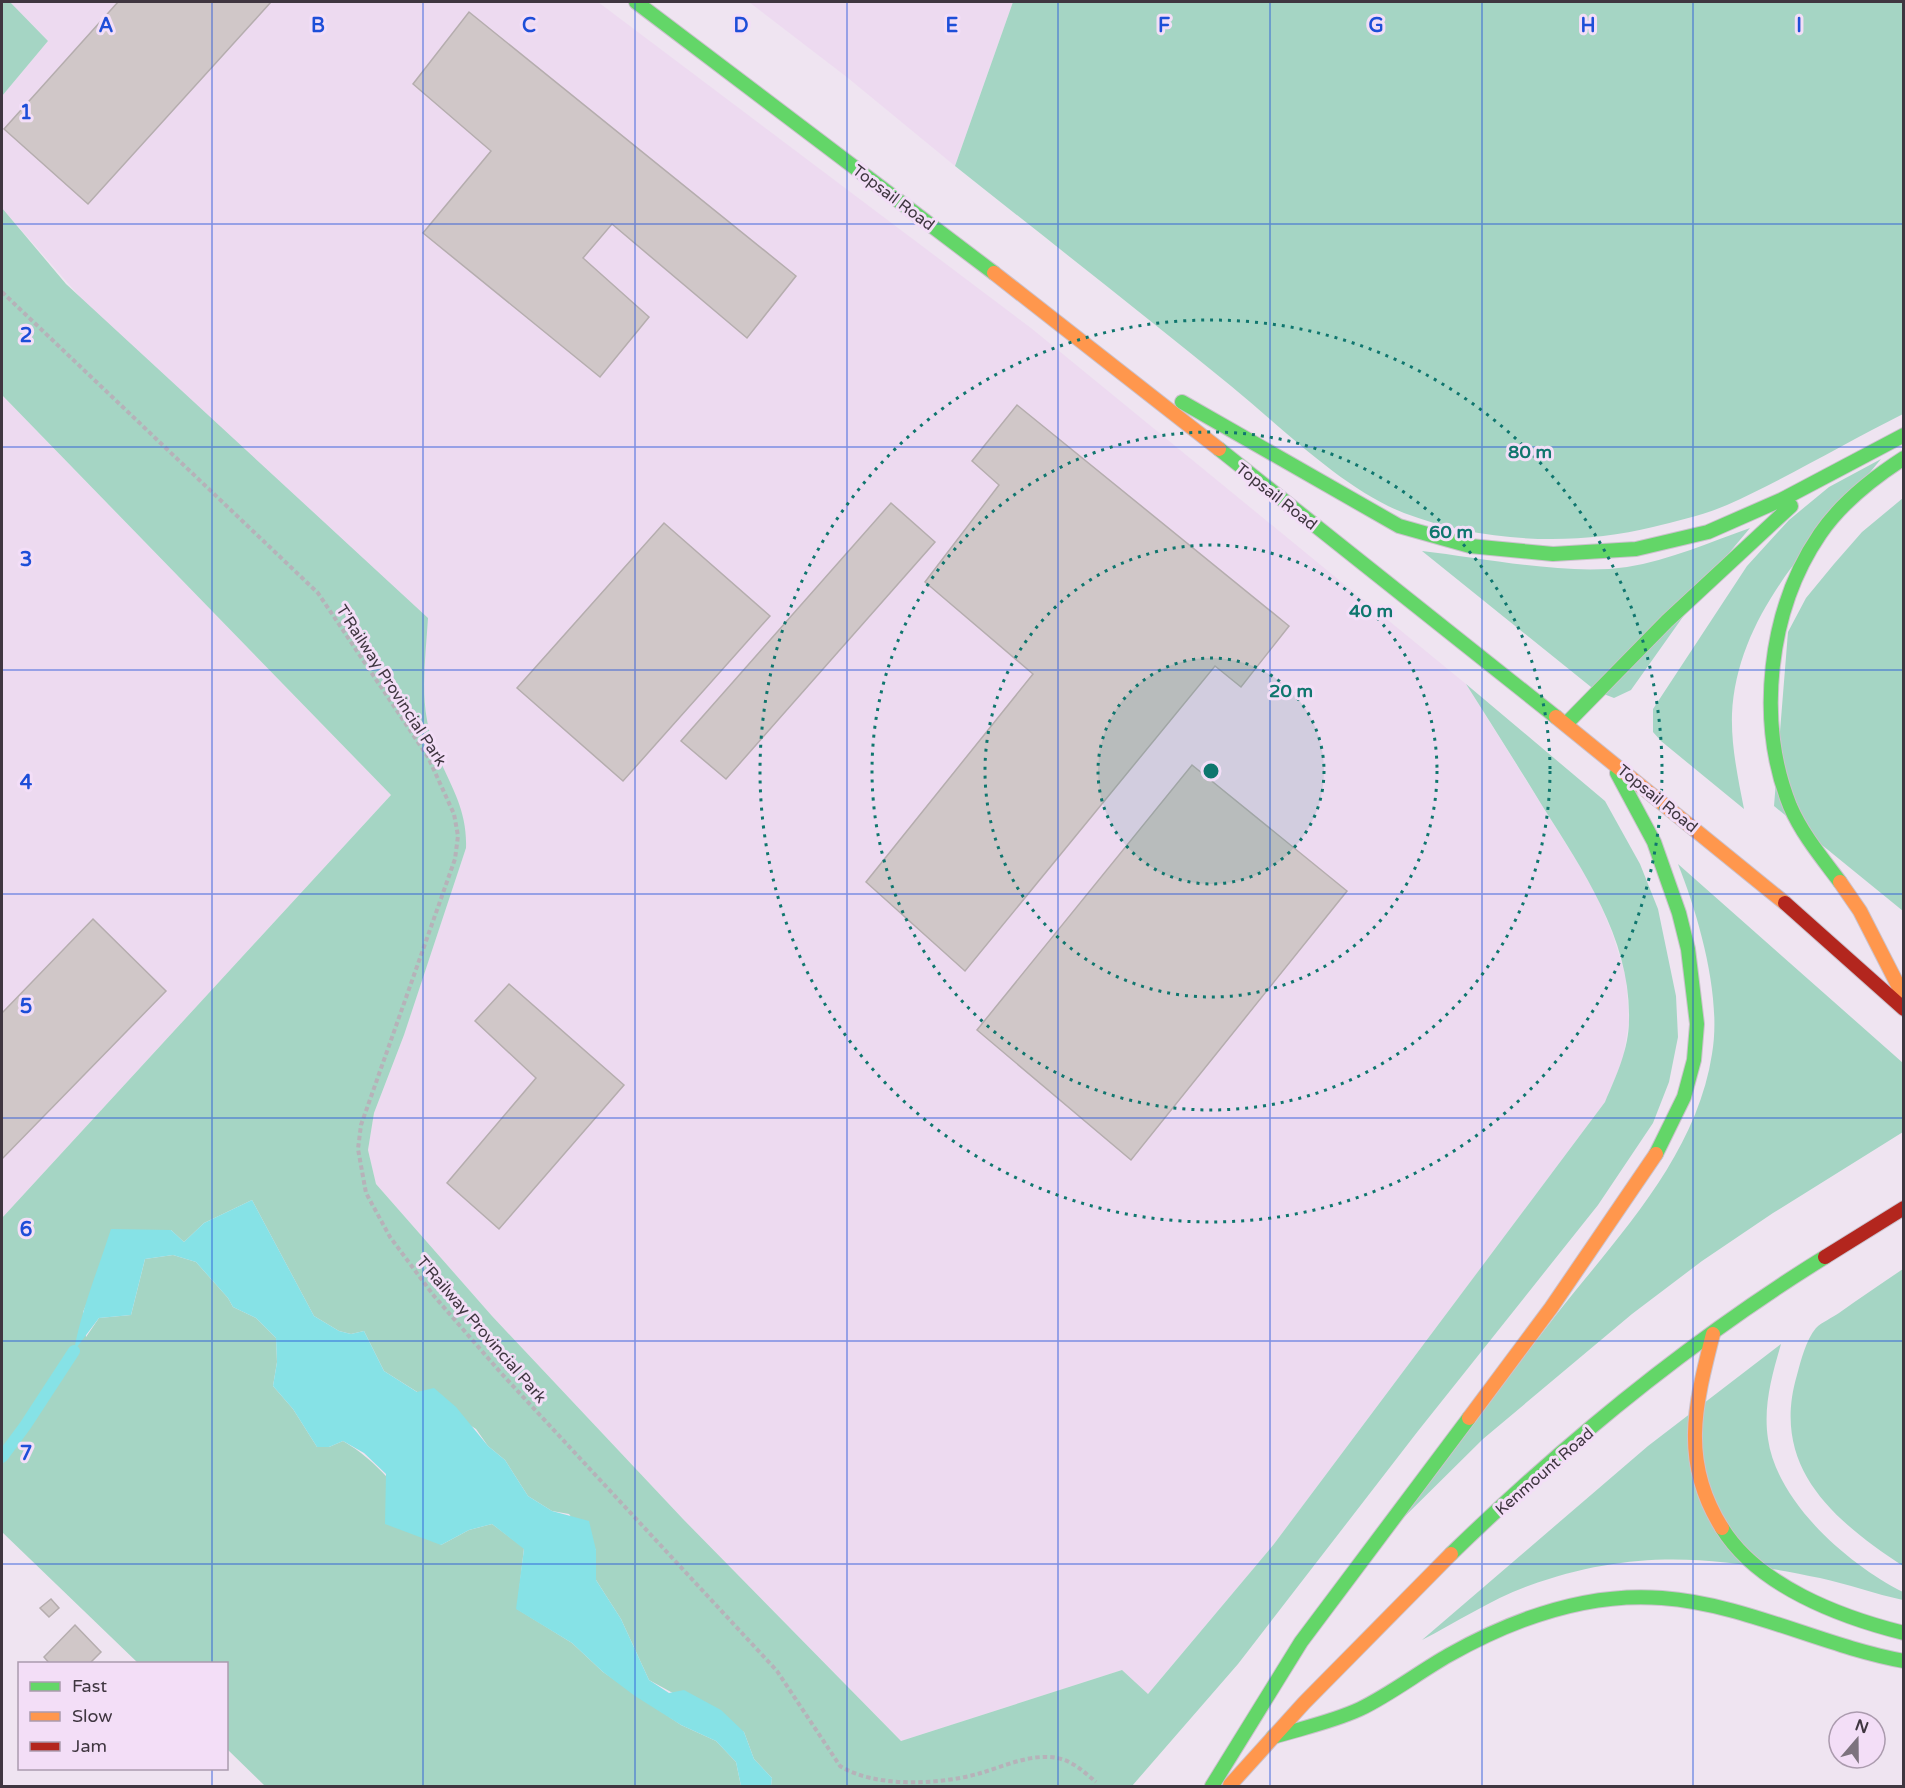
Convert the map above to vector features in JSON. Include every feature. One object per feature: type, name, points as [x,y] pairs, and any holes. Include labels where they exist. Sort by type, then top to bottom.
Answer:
[{"type":"main road","name":"Topsail Road","points":[[636,2],[991,271],[1091,352],[1409,598],[1766,886],[1904,1009]]},
{"type":"main road","points":[[1091,352],[1270,450],[1368,511],[1402,527],[1476,546],[1516,551],[1590,553],[1662,543],[1707,532],[1763,507],[1904,435]]},
{"type":"main road","points":[[1904,458],[1866,485],[1844,506],[1809,552],[1790,595],[1775,658],[1771,695],[1777,761],[1789,803],[1806,837],[1860,911],[1904,997]]},
{"type":"main road","points":[[1566,724],[1733,557],[1828,474]]},
{"type":"main road","points":[[1212,1786],[1301,1642],[1537,1326],[1637,1185],[1658,1151],[1684,1097],[1694,1060],[1697,1024],[1688,950],[1679,914],[1654,842],[1610,761]]},
{"type":"main road","name":"Kenmount Road","points":[[1228,1786],[1345,1657],[1434,1569],[1588,1432],[1713,1334],[1810,1266],[1904,1208]]},
{"type":"main road","points":[[1713,1334],[1698,1398],[1694,1446],[1697,1474],[1714,1518],[1747,1556],[1788,1587],[1862,1623],[1904,1633]]},
{"type":"main road","points":[[1271,1738],[1356,1711],[1449,1654],[1496,1631],[1552,1610],[1604,1600],[1660,1598],[1702,1604],[1772,1623],[1861,1653],[1904,1661]]},
{"type":"path","name":"T’Railway Provincial Park","points":[[2,292],[318,593],[428,757],[454,814],[458,836],[455,859],[361,1125],[357,1149],[360,1172],[376,1216],[403,1255],[467,1336],[777,1671],[840,1766],[860,1780],[874,1784],[923,1784],[978,1774],[1037,1758],[1057,1758],[1075,1764],[1096,1782]]},
{"type":"shaded area","points":[[10,2],[598,2],[1031,328],[1466,684],[1593,887],[1612,932],[1626,977],[1629,1021],[1623,1059],[1605,1102],[1274,1544],[1147,1695],[1122,1670],[901,1741],[683,1519],[492,1316],[376,1184],[368,1150],[374,1113],[404,1035],[466,848],[427,721],[424,689],[2,208],[2,96],[48,41]]},
{"type":"shaded area","points":[[749,2],[1013,2],[955,166],[848,78]]},
{"type":"shaded area","points":[[2,395],[391,795],[2,1218]]},
{"type":"green space","points":[[2,2],[10,2],[48,41],[2,96]]},
{"type":"green space","points":[[1013,2],[1903,2],[1903,414],[1727,505],[1690,518],[1622,533],[1559,539],[1495,535],[1433,523],[1381,503],[1336,474],[1197,358],[955,166]]},
{"type":"green space","points":[[2,208],[66,284],[428,618],[424,682],[425,708],[431,737],[462,813],[466,848],[404,1035],[374,1113],[368,1150],[376,1184],[492,1316],[683,1519],[901,1741],[1122,1670],[1148,1694],[1274,1544],[1605,1102],[1624,1052],[1628,1031],[1628,991],[1622,962],[1602,908],[1589,882],[1466,684],[1605,801],[1640,864],[1658,909],[1676,996],[1678,1037],[1669,1082],[1653,1123],[1598,1205],[1418,1431],[1238,1664],[1132,1786],[771,1786],[772,1778],[754,1759],[744,1732],[649,1680],[621,1619],[596,1580],[596,1550],[569,1514],[552,1511],[528,1496],[505,1460],[488,1446],[476,1429],[384,1371],[364,1331],[351,1334],[339,1331],[314,1316],[252,1200],[204,1223],[184,1242],[171,1230],[149,1232],[92,1291],[83,1312],[86,1337],[99,1318],[131,1315],[145,1259],[173,1255],[196,1262],[228,1298],[233,1307],[256,1318],[276,1338],[277,1362],[273,1386],[293,1409],[317,1447],[329,1447],[343,1441],[372,1462],[385,1474],[441,1545],[469,1530],[492,1524],[524,1548],[517,1609],[572,1643],[603,1672],[681,1725],[716,1741],[736,1762],[741,1786],[265,1786],[228,1750],[228,1662],[137,1662],[2,1532],[2,1218],[391,795],[2,395]]},
{"type":"green space","points":[[1881,459],[1785,576],[1765,608],[1749,641],[1737,677],[1732,714],[1737,774],[1744,809],[1661,741],[1653,732],[1653,709],[1747,566],[1789,520],[1829,487]]},
{"type":"green space","points":[[1903,498],[1903,911],[1774,806],[1788,632],[1806,598],[1834,564],[1862,532]]},
{"type":"green space","points":[[1750,528],[1724,559],[1631,690],[1614,698],[1596,691],[1422,551],[1552,568],[1604,569],[1659,560]]},
{"type":"green space","points":[[1678,864],[1903,1063],[1903,1132],[1773,1213],[1702,1261],[1632,1314],[1483,1439],[1387,1534],[1628,1225],[1672,1161],[1690,1127],[1703,1092],[1712,1054],[1714,1008],[1701,932]]},
{"type":"green space","points":[[1903,1269],[1903,1566],[1853,1530],[1814,1488],[1800,1464],[1792,1437],[1791,1408],[1802,1357],[1809,1338],[1816,1328]]},
{"type":"green space","points":[[1781,1344],[1772,1379],[1767,1415],[1768,1439],[1774,1463],[1785,1486],[1800,1508],[1819,1529],[1860,1566],[1903,1592],[1903,1600],[1781,1570],[1708,1561],[1638,1561],[1566,1574],[1528,1586],[1488,1604],[1422,1640],[1648,1446]]},
{"type":"water","points":[[252,1200],[314,1316],[339,1331],[351,1334],[364,1331],[384,1371],[417,1392],[434,1388],[456,1407],[488,1446],[505,1460],[528,1496],[552,1511],[589,1521],[596,1550],[596,1580],[621,1619],[649,1680],[669,1693],[684,1690],[721,1710],[744,1732],[754,1759],[772,1778],[771,1786],[741,1786],[736,1762],[716,1741],[681,1725],[635,1696],[603,1672],[572,1643],[516,1609],[524,1549],[492,1524],[469,1530],[441,1545],[385,1524],[386,1474],[364,1453],[343,1441],[329,1447],[317,1447],[293,1409],[273,1386],[277,1362],[276,1338],[256,1318],[233,1307],[228,1298],[196,1262],[173,1255],[145,1259],[131,1315],[99,1318],[74,1351],[85,1305],[111,1229],[171,1230],[184,1242],[204,1223]]},
{"type":"building","points":[[118,2],[271,2],[88,204],[4,129]]},
{"type":"building","points":[[469,12],[796,276],[747,338],[612,224],[583,258],[649,317],[600,377],[423,233],[491,151],[413,84]]},
{"type":"building","points":[[1017,405],[1289,626],[1241,687],[1215,666],[965,971],[866,882],[1033,674],[925,582],[999,485],[972,461]]},
{"type":"building","points":[[891,503],[935,542],[726,779],[681,741]]},
{"type":"building","points":[[664,523],[770,616],[623,781],[517,688]]},
{"type":"building","points":[[1192,765],[1347,891],[1131,1160],[977,1030]]},
{"type":"building","points":[[93,919],[166,991],[2,1159],[2,1013]]},
{"type":"building","points":[[509,984],[624,1085],[499,1229],[447,1183],[536,1078],[475,1021]]},
{"type":"building","points":[[51,1599],[59,1608],[49,1617],[40,1608]]},
{"type":"building","points":[[75,1625],[101,1652],[91,1662],[48,1662],[44,1657]]},
{"type":"waterway","points":[[2,1457],[74,1351]]},
{"type":"traffic: fast","points":[[636,2],[994,273]]},
{"type":"traffic: fast","points":[[1182,402],[1399,526],[1470,546],[1553,554],[1636,549],[1708,532],[1783,499],[1904,435]]},
{"type":"traffic: fast","points":[[1219,449],[1556,717]]},
{"type":"traffic: fast","points":[[1840,882],[1800,826],[1790,806],[1779,773],[1773,738],[1771,703],[1773,667],[1779,631],[1789,597],[1802,564],[1820,534],[1858,492],[1904,458]]},
{"type":"traffic: fast","points":[[1566,724],[1667,621],[1791,506]]},
{"type":"traffic: fast","points":[[1617,773],[1654,842],[1679,913],[1688,949],[1697,1024],[1694,1060],[1684,1097],[1656,1154]]},
{"type":"traffic: fast","points":[[1451,1554],[1538,1473],[1630,1395],[1726,1323],[1825,1257]]},
{"type":"traffic: fast","points":[[1212,1786],[1301,1642],[1469,1418]]},
{"type":"traffic: fast","points":[[1722,1528],[1738,1549],[1757,1567],[1802,1596],[1854,1618],[1904,1633]]},
{"type":"traffic: fast","points":[[1273,1737],[1360,1709],[1449,1655],[1499,1630],[1551,1611],[1606,1599],[1662,1598],[1723,1608],[1843,1646],[1904,1661]]},
{"type":"traffic: slow","points":[[994,273],[1219,449]]},
{"type":"traffic: slow","points":[[1556,717],[1785,903]]},
{"type":"traffic: slow","points":[[1840,882],[1860,911],[1904,997]]},
{"type":"traffic: slow","points":[[1469,1418],[1551,1308],[1656,1154]]},
{"type":"traffic: slow","points":[[1713,1334],[1697,1409],[1696,1456],[1700,1479],[1722,1528]]},
{"type":"traffic: slow","points":[[1230,1785],[1304,1703],[1451,1554]]},
{"type":"traffic: jam","points":[[1785,903],[1904,1009]]},
{"type":"traffic: jam","points":[[1825,1257],[1904,1208]]}]
